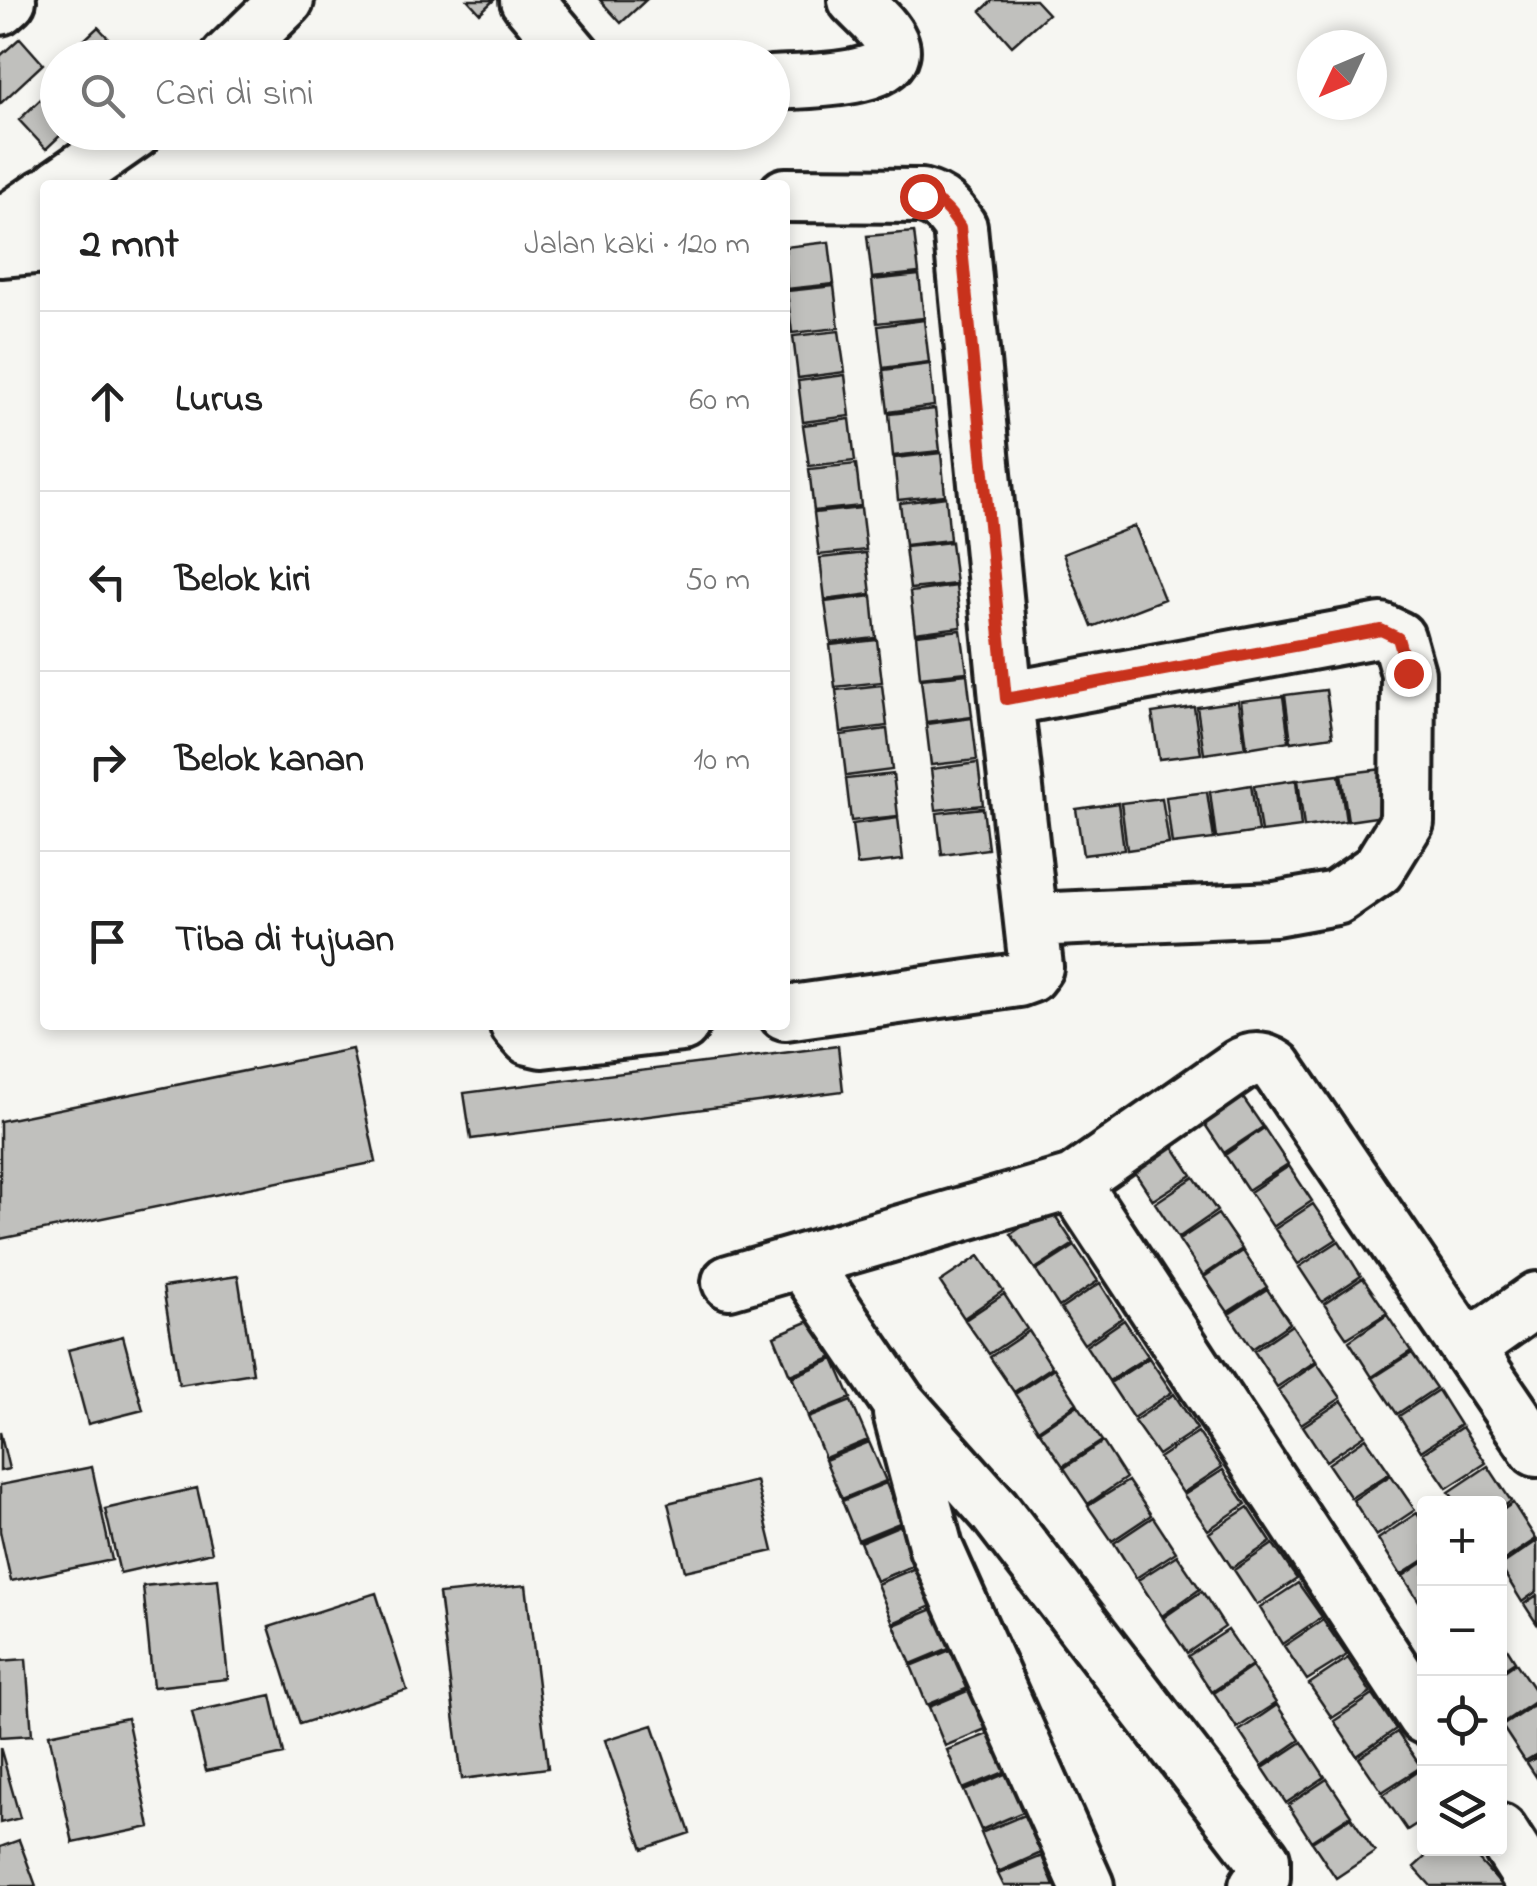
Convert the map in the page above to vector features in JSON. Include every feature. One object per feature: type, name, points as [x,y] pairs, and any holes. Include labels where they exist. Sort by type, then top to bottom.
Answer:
[{"type":"street","points":[[0,8],[9,0]]},
{"type":"street","points":[[245,40],[288,0]]},
{"type":"street","points":[[527,0],[561,40]]},
{"type":"street","points":[[790,81],[861,75],[885,66],[893,47],[854,0]]},
{"type":"street","points":[[66,180],[109,150]]},
{"type":"street","points":[[790,195],[922,196],[949,209],[960,227],[1036,968],[1024,978],[790,1012]]},
{"type":"street","points":[[0,226],[40,198]]},
{"type":"street","points":[[0,250],[40,246]]},
{"type":"street","points":[[1006,699],[1381,630],[1398,638],[1408,673],[1407,822],[1378,870],[1336,898],[1275,909],[1033,920]]},
{"type":"street","points":[[522,1030],[529,1038],[542,1041],[638,1030]]},
{"type":"street","points":[[729,1282],[1073,1182],[1239,1066],[1249,1060],[1268,1062],[1276,1067],[1537,1450]]},
{"type":"street","points":[[1073,1182],[1417,1706]]},
{"type":"street","points":[[802,1260],[898,1402],[994,1510],[1263,1860],[1263,1877],[1256,1886]]},
{"type":"street","points":[[1468,1347],[1537,1300]]},
{"type":"street","points":[[898,1402],[936,1548],[1087,1886]]},
{"type":"street","points":[[1507,1842],[1536,1886]]},
{"type":"building","points":[[468,0],[494,0],[480,13]]},
{"type":"building","points":[[600,0],[646,0],[621,23]]},
{"type":"building","points":[[993,0],[1035,0],[1048,14],[1012,46],[981,11]]},
{"type":"building","points":[[98,27],[110,40],[84,40]]},
{"type":"building","points":[[20,38],[40,61],[40,67],[0,104],[0,56]]},
{"type":"building","points":[[40,100],[40,143],[19,120]]},
{"type":"building","points":[[914,232],[919,273],[872,278],[867,236]]},
{"type":"building","points":[[829,242],[834,284],[790,289],[790,246]]},
{"type":"building","points":[[919,275],[924,318],[877,323],[872,280]]},
{"type":"building","points":[[834,286],[839,328],[792,333],[790,291]]},
{"type":"building","points":[[924,320],[929,362],[883,368],[878,326]]},
{"type":"building","points":[[839,331],[845,372],[798,378],[793,336]]},
{"type":"building","points":[[930,364],[934,406],[888,412],[883,370]]},
{"type":"building","points":[[845,375],[850,416],[803,422],[798,381]]},
{"type":"building","points":[[935,409],[940,451],[893,456],[889,414]]},
{"type":"building","points":[[850,419],[855,461],[809,466],[803,425]]},
{"type":"building","points":[[941,453],[945,495],[898,500],[894,458]]},
{"type":"building","points":[[856,464],[861,506],[814,511],[809,469]]},
{"type":"building","points":[[946,497],[950,540],[905,545],[900,503]]},
{"type":"building","points":[[861,508],[866,550],[819,555],[814,513]]},
{"type":"building","points":[[1135,526],[1164,599],[1092,627],[1063,554]]},
{"type":"building","points":[[951,542],[956,584],[910,589],[905,547]]},
{"type":"building","points":[[866,553],[871,594],[825,600],[820,558]]},
{"type":"building","points":[[956,586],[961,627],[915,633],[910,592]]},
{"type":"building","points":[[872,596],[876,638],[831,643],[825,602]]},
{"type":"building","points":[[961,630],[967,672],[920,677],[916,635]]},
{"type":"building","points":[[877,640],[882,682],[835,687],[830,645]]},
{"type":"building","points":[[967,674],[972,716],[926,722],[921,679]]},
{"type":"building","points":[[882,685],[887,726],[841,732],[836,690]]},
{"type":"building","points":[[1326,690],[1333,736],[1291,742],[1285,695]]},
{"type":"building","points":[[1283,696],[1289,741],[1247,748],[1241,701]]},
{"type":"building","points":[[1238,701],[1245,748],[1204,754],[1197,707]]},
{"type":"building","points":[[1194,707],[1201,754],[1159,759],[1152,713]]},
{"type":"building","points":[[972,718],[977,760],[931,765],[926,724]]},
{"type":"building","points":[[887,729],[892,770],[846,776],[841,735]]},
{"type":"building","points":[[978,763],[983,805],[936,810],[931,769]]},
{"type":"building","points":[[1383,769],[1390,815],[1348,821],[1341,774]]},
{"type":"building","points":[[893,774],[898,816],[851,821],[846,779]]},
{"type":"building","points":[[1339,775],[1346,821],[1304,827],[1298,780]]},
{"type":"building","points":[[1296,780],[1301,827],[1261,832],[1254,786]]},
{"type":"building","points":[[1251,785],[1258,832],[1216,838],[1210,792]]},
{"type":"building","points":[[1207,792],[1214,839],[1172,844],[1166,797]]},
{"type":"building","points":[[1162,798],[1169,844],[1127,850],[1121,803]]},
{"type":"building","points":[[1118,803],[1124,850],[1083,855],[1076,809]]},
{"type":"building","points":[[983,808],[988,849],[942,855],[937,813]]},
{"type":"building","points":[[898,818],[903,860],[857,865],[852,824]]},
{"type":"building","points":[[838,1046],[843,1091],[471,1139],[464,1093]]},
{"type":"building","points":[[352,1049],[376,1162],[0,1239],[0,1121]]},
{"type":"building","points":[[1239,1092],[1263,1127],[1224,1153],[1200,1117]]},
{"type":"building","points":[[1264,1128],[1288,1164],[1248,1190],[1225,1155]]},
{"type":"building","points":[[1169,1140],[1192,1175],[1153,1200],[1130,1165]]},
{"type":"building","points":[[1289,1166],[1312,1201],[1273,1227],[1250,1192]]},
{"type":"building","points":[[1194,1177],[1217,1211],[1178,1238],[1155,1203]]},
{"type":"building","points":[[1313,1204],[1337,1239],[1298,1264],[1275,1229]]},
{"type":"building","points":[[1050,1208],[1074,1244],[1035,1269],[1011,1234]]},
{"type":"building","points":[[1218,1214],[1242,1249],[1203,1276],[1179,1240]]},
{"type":"building","points":[[1339,1241],[1361,1276],[1322,1302],[1299,1267]]},
{"type":"building","points":[[1075,1246],[1098,1281],[1059,1307],[1036,1271]]},
{"type":"building","points":[[1243,1251],[1267,1287],[1228,1312],[1204,1277]]},
{"type":"building","points":[[979,1256],[1003,1291],[964,1318],[940,1282]]},
{"type":"building","points":[[238,1276],[253,1373],[179,1385],[163,1287]]},
{"type":"building","points":[[1363,1278],[1387,1313],[1347,1338],[1324,1304]]},
{"type":"building","points":[[1100,1283],[1122,1318],[1084,1344],[1061,1309]]},
{"type":"building","points":[[1267,1289],[1290,1323],[1252,1349],[1229,1314]]},
{"type":"building","points":[[1004,1294],[1027,1329],[989,1354],[965,1320]]},
{"type":"building","points":[[1387,1315],[1411,1351],[1372,1377],[1349,1341]]},
{"type":"building","points":[[817,1318],[834,1357],[790,1375],[774,1336]]},
{"type":"building","points":[[1124,1320],[1148,1356],[1109,1381],[1086,1346]]},
{"type":"building","points":[[1292,1325],[1316,1361],[1277,1387],[1254,1351]]},
{"type":"building","points":[[1029,1331],[1052,1367],[1014,1392],[990,1357]]},
{"type":"building","points":[[123,1336],[143,1410],[88,1424],[68,1350]]},
{"type":"building","points":[[1412,1353],[1436,1388],[1397,1414],[1373,1378]]},
{"type":"building","points":[[1149,1358],[1172,1392],[1133,1418],[1110,1383]]},
{"type":"building","points":[[834,1359],[851,1398],[808,1416],[792,1377]]},
{"type":"building","points":[[1317,1363],[1341,1398],[1301,1424],[1278,1390]]},
{"type":"building","points":[[1054,1368],[1077,1403],[1038,1430],[1015,1394]]},
{"type":"building","points":[[1438,1390],[1460,1425],[1421,1451],[1399,1416]]},
{"type":"building","points":[[1174,1394],[1197,1429],[1158,1455],[1134,1421]]},
{"type":"building","points":[[851,1401],[868,1440],[825,1458],[808,1418]]},
{"type":"building","points":[[1342,1401],[1365,1435],[1326,1461],[1303,1426]]},
{"type":"building","points":[[1078,1405],[1102,1441],[1063,1466],[1039,1431]]},
{"type":"building","points":[[1462,1427],[1486,1463],[1447,1488],[1423,1453]]},
{"type":"building","points":[[0,1432],[9,1469],[0,1471]]},
{"type":"building","points":[[1198,1432],[1222,1467],[1183,1493],[1159,1458]]},
{"type":"building","points":[[1366,1438],[1390,1473],[1351,1498],[1328,1464]]},
{"type":"building","points":[[869,1442],[886,1481],[842,1499],[825,1460]]},
{"type":"building","points":[[1103,1442],[1126,1478],[1088,1504],[1064,1468]]},
{"type":"building","points":[[1488,1466],[1511,1501],[1507,1504],[1507,1496],[1452,1496],[1449,1492]]},
{"type":"building","points":[[92,1467],[112,1560],[11,1581],[0,1531],[0,1485]]},
{"type":"building","points":[[1223,1470],[1246,1504],[1208,1530],[1184,1495]]},
{"type":"building","points":[[1391,1475],[1415,1510],[1376,1536],[1353,1500]]},
{"type":"building","points":[[756,1481],[773,1551],[685,1571],[668,1503]]},
{"type":"building","points":[[1128,1481],[1151,1515],[1112,1541],[1088,1506]]},
{"type":"building","points":[[886,1483],[902,1522],[858,1540],[842,1501]]},
{"type":"building","points":[[197,1488],[212,1552],[120,1573],[105,1509]]},
{"type":"building","points":[[1513,1503],[1536,1539],[1507,1558],[1507,1507]]},
{"type":"building","points":[[1248,1507],[1271,1542],[1232,1568],[1209,1533]]},
{"type":"building","points":[[1417,1513],[1417,1565],[1401,1575],[1378,1539]]},
{"type":"building","points":[[1153,1517],[1176,1552],[1136,1578],[1114,1543]]},
{"type":"building","points":[[903,1524],[919,1563],[876,1581],[860,1542]]},
{"type":"building","points":[[1537,1541],[1537,1591],[1522,1602],[1507,1577],[1507,1561]]},
{"type":"building","points":[[1273,1544],[1297,1579],[1257,1605],[1234,1570]]},
{"type":"building","points":[[1177,1555],[1200,1589],[1162,1616],[1138,1580]]},
{"type":"building","points":[[920,1566],[936,1604],[893,1623],[877,1584]]},
{"type":"building","points":[[1417,1567],[1417,1598],[1403,1576]]},
{"type":"building","points":[[218,1579],[228,1679],[153,1687],[143,1586]]},
{"type":"building","points":[[1298,1583],[1322,1617],[1282,1644],[1260,1608]]},
{"type":"building","points":[[526,1585],[548,1768],[462,1779],[439,1594]]},
{"type":"building","points":[[1202,1591],[1225,1627],[1187,1653],[1163,1618]]},
{"type":"building","points":[[376,1593],[407,1690],[300,1724],[269,1627]]},
{"type":"building","points":[[1537,1595],[1537,1624],[1524,1604]]},
{"type":"building","points":[[938,1607],[954,1646],[911,1664],[894,1625]]},
{"type":"building","points":[[1323,1620],[1347,1655],[1307,1680],[1284,1646]]},
{"type":"building","points":[[1228,1630],[1252,1665],[1212,1692],[1188,1656]]},
{"type":"building","points":[[955,1648],[971,1687],[927,1705],[911,1666]]},
{"type":"building","points":[[1507,1648],[1515,1661],[1507,1666]]},
{"type":"building","points":[[1348,1658],[1371,1693],[1332,1718],[1309,1684]]},
{"type":"building","points":[[26,1659],[32,1735],[0,1737],[0,1661]]},
{"type":"building","points":[[1516,1663],[1537,1700],[1507,1720],[1507,1676],[1507,1669]]},
{"type":"building","points":[[1252,1667],[1276,1703],[1237,1728],[1214,1693]]},
{"type":"building","points":[[972,1689],[988,1728],[945,1746],[929,1707]]},
{"type":"building","points":[[271,1695],[284,1754],[206,1771],[192,1712]]},
{"type":"building","points":[[1373,1695],[1396,1729],[1357,1756],[1334,1721]]},
{"type":"building","points":[[1537,1703],[1537,1754],[1525,1761],[1507,1734],[1507,1723]]},
{"type":"building","points":[[1277,1705],[1300,1740],[1262,1766],[1239,1731]]},
{"type":"building","points":[[127,1718],[150,1827],[73,1843],[49,1734]]},
{"type":"building","points":[[653,1725],[690,1833],[643,1849],[605,1740]]},
{"type":"building","points":[[1397,1732],[1417,1761],[1417,1770],[1382,1792],[1359,1758]]},
{"type":"building","points":[[990,1733],[1007,1771],[963,1789],[947,1750]]},
{"type":"building","points":[[1302,1742],[1325,1777],[1286,1803],[1263,1768]]},
{"type":"building","points":[[0,1747],[20,1818],[0,1823]]},
{"type":"building","points":[[1537,1757],[1537,1778],[1527,1763]]},
{"type":"building","points":[[1417,1772],[1417,1824],[1407,1830],[1383,1795]]},
{"type":"building","points":[[1007,1773],[1023,1812],[981,1830],[964,1791]]},
{"type":"building","points":[[1327,1779],[1351,1815],[1311,1841],[1288,1805]]},
{"type":"building","points":[[1024,1815],[1041,1853],[998,1872],[981,1833]]},
{"type":"building","points":[[1351,1817],[1375,1852],[1336,1878],[1312,1842]]},
{"type":"building","points":[[19,1840],[36,1886],[0,1886],[0,1847]]},
{"type":"building","points":[[1042,1856],[1054,1886],[1004,1886],[998,1874]]},
{"type":"building","points":[[1426,1856],[1475,1856],[1502,1886],[1431,1886],[1414,1867]]},
{"type":"route","points":[[922,196],[949,209],[960,227],[1006,699],[1381,630],[1398,638],[1408,673]]}]
